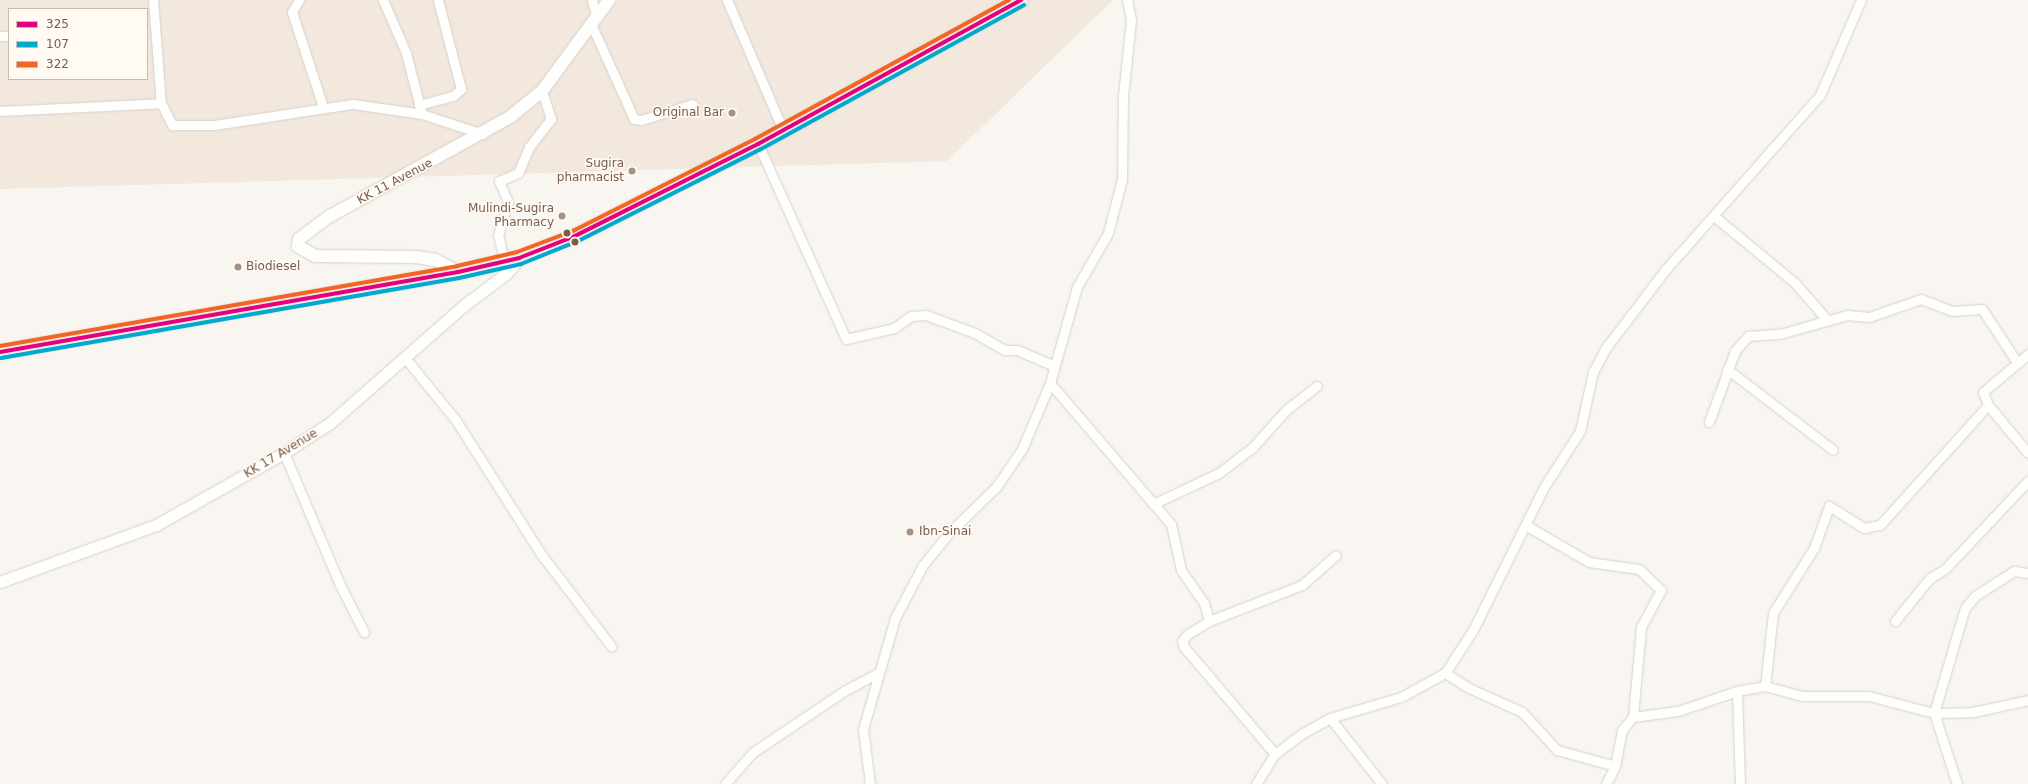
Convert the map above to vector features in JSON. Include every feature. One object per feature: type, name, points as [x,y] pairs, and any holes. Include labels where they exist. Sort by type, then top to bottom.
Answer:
[{"type":"highway","points":[[0,352],[458,272],[504,260],[519,258],[575,236],[758,144],[874,84],[919,53],[1021,0]]},
{"type":"main road","name":"KK 11 Avenue","points":[[458,272],[435,260],[416,257],[314,256],[298,246],[299,239],[330,216],[483,134],[542,90],[609,0]]},
{"type":"street","points":[[153,0],[151,24],[161,103],[172,124],[190,126],[323,107],[360,105],[420,110],[483,134]]},
{"type":"street","points":[[299,0],[292,12],[323,107]]},
{"type":"street","points":[[383,0],[406,52],[420,110]]},
{"type":"street","points":[[420,110],[453,96],[461,89],[438,0]]},
{"type":"street","points":[[592,0],[594,21],[634,119],[641,120],[693,104]]},
{"type":"street","points":[[727,0],[783,130]]},
{"type":"street","points":[[870,784],[863,729],[876,674],[895,618],[923,565],[1010,468],[1031,431],[1050,383],[1053,365],[1077,287],[1108,233],[1122,179],[1124,96],[1131,20],[1127,0]]},
{"type":"street","points":[[1256,784],[1275,754],[1330,718],[1401,697],[1445,673],[1473,630],[1527,526],[1544,487],[1580,431],[1593,372],[1605,349],[1666,269],[1715,217],[1820,95],[1861,0]]},
{"type":"street","points":[[504,260],[498,235],[508,202],[499,181],[518,173],[529,147],[551,119],[542,90]]},
{"type":"street","points":[[0,111],[161,103]]},
{"type":"street","points":[[758,144],[846,339],[894,328],[911,316],[926,315],[975,333],[1005,350],[1017,350],[1053,365]]},
{"type":"street","points":[[1715,217],[1795,283],[1827,320]]},
{"type":"street","name":"KK 17 Avenue","points":[[0,582],[156,525],[284,453],[330,423],[406,360],[463,306],[507,273],[519,258]]},
{"type":"street","points":[[1708,422],[1735,351],[1748,336],[1780,334],[1847,315],[1869,317],[1921,300],[1952,311],[1979,308],[2017,362]]},
{"type":"street","points":[[2028,354],[1985,388],[1983,396],[1988,405],[2028,453]]},
{"type":"street","points":[[406,360],[455,419],[542,554],[611,646]]},
{"type":"street","points":[[1727,369],[1833,450]]},
{"type":"street","points":[[1050,383],[1171,524],[1181,570],[1204,603],[1209,622]]},
{"type":"street","points":[[1153,504],[1219,473],[1253,447],[1286,410],[1316,386]]},
{"type":"street","points":[[1765,686],[1773,613],[1814,548],[1828,506],[1864,528],[1880,525],[1988,405]]},
{"type":"street","points":[[284,453],[340,585],[364,632]]},
{"type":"street","points":[[1895,621],[1930,578],[1945,569],[2028,481]]},
{"type":"street","points":[[1527,526],[1589,562],[1639,569],[1661,590],[1641,627],[1633,717],[1622,730],[1615,766],[1606,784]]},
{"type":"street","points":[[1275,754],[1184,646],[1182,641],[1187,635],[1209,622],[1302,585],[1336,555]]},
{"type":"street","points":[[1957,784],[1934,713],[1967,604],[2014,571],[2028,573]]},
{"type":"street","points":[[1445,673],[1469,688],[1522,712],[1557,750],[1615,766]]},
{"type":"street","points":[[725,784],[752,753],[844,691],[876,674]]},
{"type":"street","points":[[1633,717],[1678,711],[1737,691],[1765,686],[1802,696],[1889,698],[1934,713],[1973,712],[2028,700]]},
{"type":"street","points":[[1737,691],[1740,784]]},
{"type":"street","points":[[1330,718],[1382,784]]},
{"type":"shaded area","points":[[0,0],[1113,0],[947,161],[0,189]]},
{"type":"transit line","name":"322","points":[[0,346],[457,266],[517,252],[573,231],[755,139],[1009,0]]},
{"type":"transit line","name":"325","points":[[0,352],[458,272],[519,258],[575,236],[758,144],[1021,0]]},
{"type":"transit line","name":"107","points":[[1,358],[459,278],[521,264],[578,241],[761,149],[1024,5]]},
{"type":"place","name":"Original Bar","points":[[732,113]]},
{"type":"place","name":"Sugira pharmacist","points":[[632,171]]},
{"type":"place","name":"Mulindi-Sugira Pharmacy","points":[[562,216]]},
{"type":"place","name":"Biodiesel","points":[[238,267]]},
{"type":"place","name":"Ibn-Sinai","points":[[910,532]]}]
